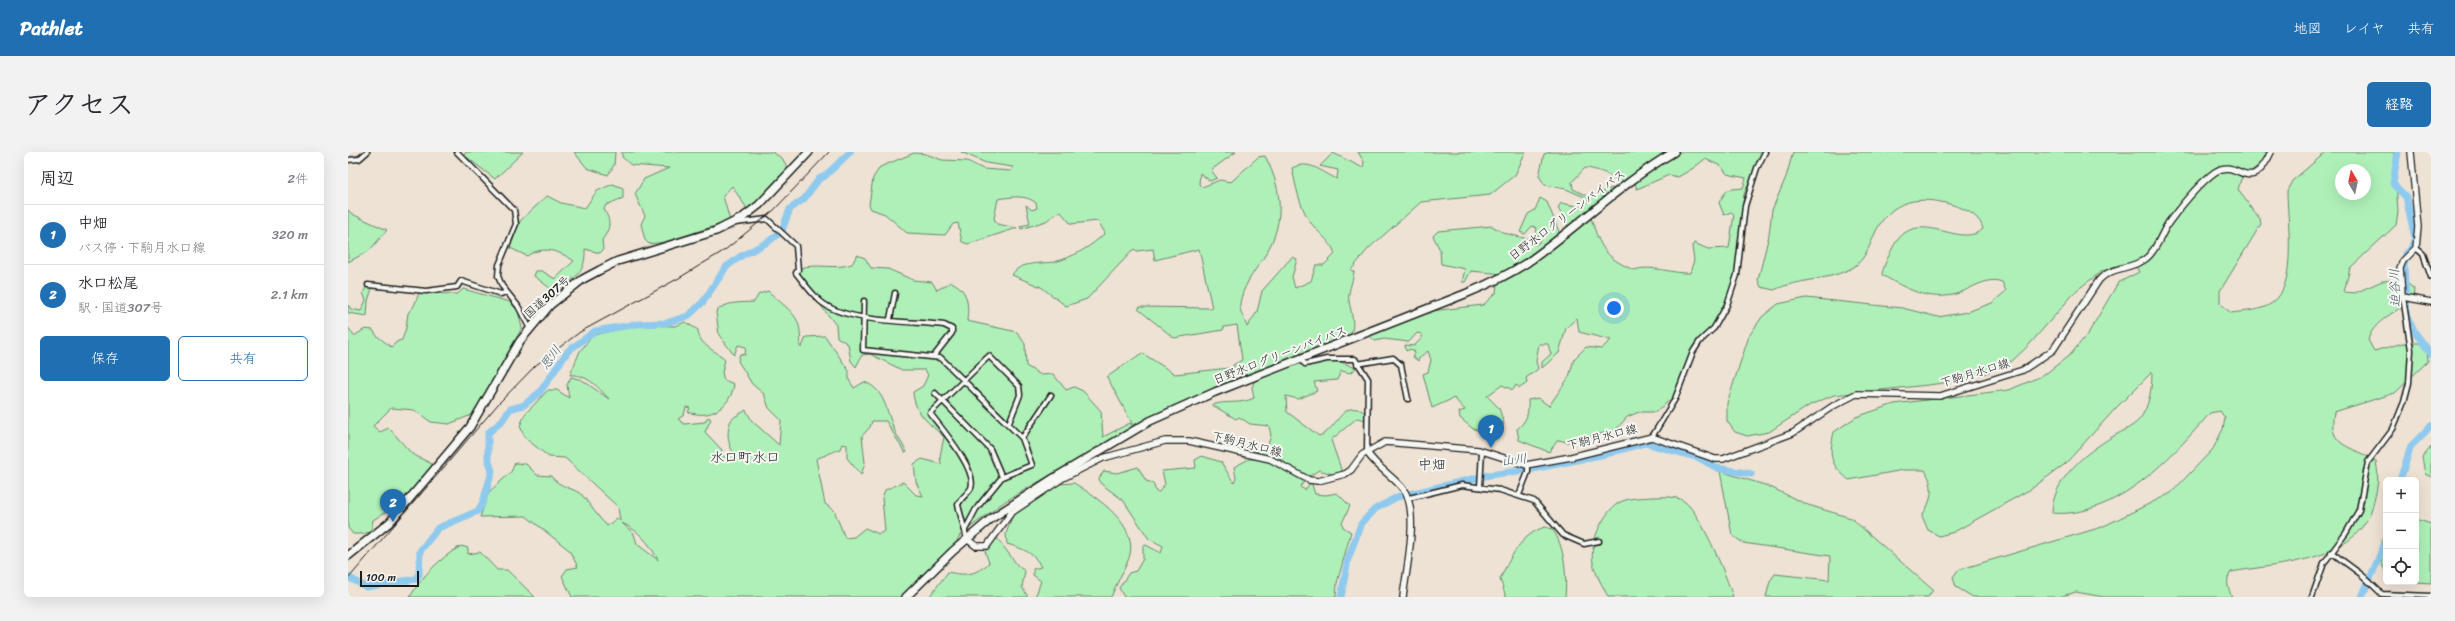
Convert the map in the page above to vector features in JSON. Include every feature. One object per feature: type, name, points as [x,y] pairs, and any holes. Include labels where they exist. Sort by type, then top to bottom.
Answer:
[{"type":"highway","name":"国道307号","points":[[349,553],[390,522],[470,427],[530,327],[568,290],[600,270],[618,261],[716,231],[734,223],[759,205],[809,152]]},
{"type":"highway","name":"日野水口グリーンバイパス","points":[[906,597],[967,539],[1016,502],[1150,421],[1486,285],[1522,266],[1628,182],[1674,152]]},
{"type":"main road","name":"下駒月水口線","points":[[975,545],[987,546],[1004,520],[1016,508],[1082,468],[1103,458],[1165,441],[1189,441],[1270,459],[1309,480],[1318,481],[1345,474],[1367,452],[1385,442],[1482,451],[1528,466],[1652,437],[1715,459],[1723,459],[1794,433],[1833,406],[1856,394],[1940,396],[2023,370],[2053,350],[2102,277],[2136,264],[2150,254],[2169,222],[2215,172],[2227,169],[2248,175],[2258,173],[2263,169],[2271,152]]},
{"type":"main road","points":[[2411,152],[2418,227],[2416,248],[2401,264],[2403,297],[2431,302]]},
{"type":"main road","points":[[1367,452],[1407,495],[1411,510],[1411,528],[1403,597]]},
{"type":"main road","points":[[967,539],[975,545],[977,531]]},
{"type":"street","points":[[348,160],[359,159],[367,152]]},
{"type":"street","points":[[457,152],[510,205],[515,214],[515,229],[498,271],[499,281],[518,306],[530,327]]},
{"type":"street","points":[[1652,437],[1675,399],[1693,352],[1700,340],[1714,328],[1727,305],[1737,275],[1745,206],[1757,168],[1765,152]]},
{"type":"street","points":[[734,223],[739,224],[750,220],[767,219],[780,233],[796,246],[798,270],[796,273],[820,301],[838,310],[863,317],[944,325],[952,329],[952,333],[934,356]]},
{"type":"street","points":[[2416,248],[2422,254],[2431,277]]},
{"type":"street","points":[[368,285],[426,291],[457,287],[461,281],[501,294],[506,292]]},
{"type":"street","points":[[890,319],[895,294]]},
{"type":"street","points":[[2312,597],[2320,572],[2331,552],[2346,533],[2359,510],[2368,462],[2393,429],[2404,402],[2409,383],[2411,350],[2403,297]]},
{"type":"street","points":[[864,301],[863,350],[934,356],[941,358],[1010,423],[1022,438],[1032,465],[1002,476],[976,509],[964,530]]},
{"type":"street","points":[[967,539],[958,503],[971,488],[972,480],[965,462],[930,413],[989,356],[1019,386],[1020,395],[1010,423]]},
{"type":"street","points":[[1357,364],[1394,356],[1400,365],[1408,399]]},
{"type":"street","points":[[1300,359],[1305,364],[1346,358],[1355,359],[1368,379],[1367,452]]},
{"type":"street","points":[[935,394],[990,449],[1002,476]]},
{"type":"street","points":[[1022,438],[1051,395]]},
{"type":"street","points":[[1480,487],[1482,451]]},
{"type":"street","points":[[1519,495],[1528,472],[1528,466]]},
{"type":"street","points":[[1407,495],[1451,487],[1480,487],[1519,495],[1534,501],[1563,535],[1584,544],[1599,541]]},
{"type":"street","points":[[2331,552],[2382,594],[2431,596]]},
{"type":"green space","points":[[466,152],[523,152],[495,179],[464,155]]},
{"type":"green space","points":[[574,152],[615,152],[614,165],[608,175],[587,168]]},
{"type":"green space","points":[[622,152],[772,152],[782,158],[789,170],[748,210],[732,186],[723,196],[730,221],[665,242],[649,244],[645,240],[641,224],[645,216],[635,194],[644,179],[669,168],[631,165],[622,157]]},
{"type":"green space","points":[[961,152],[1236,152],[1211,170],[1217,178],[1210,181],[1200,173],[1199,184],[1202,187],[1220,180],[1231,182],[1258,157],[1265,156],[1276,183],[1279,209],[1278,222],[1270,247],[1248,281],[1241,298],[1240,309],[1247,327],[1257,312],[1262,291],[1292,257],[1297,259],[1292,277],[1295,288],[1311,281],[1316,265],[1324,265],[1335,254],[1327,241],[1312,225],[1303,208],[1298,195],[1292,168],[1304,165],[1310,166],[1337,179],[1338,170],[1320,166],[1333,153],[1363,168],[1364,162],[1358,152],[1526,152],[1515,175],[1490,195],[1421,202],[1368,249],[1351,270],[1354,272],[1349,295],[1353,323],[1350,336],[1241,379],[1233,365],[1242,360],[1237,325],[1224,327],[1223,330],[1174,338],[1138,309],[1140,307],[1212,308],[1199,249],[1155,260],[1153,249],[1137,251],[1134,249],[1087,299],[1066,306],[1041,287],[1012,275],[1020,267],[1025,265],[1061,260],[1088,247],[1105,233],[1098,221],[1071,224],[1060,211],[1046,221],[1021,229],[1020,226],[1030,224],[1026,205],[1032,210],[1037,208],[1036,203],[1023,197],[998,199],[994,219],[997,224],[1017,228],[968,244],[962,242],[958,223],[953,224],[945,235],[907,233],[885,214],[871,209],[869,205],[873,178],[880,167],[914,153],[926,154],[942,160],[967,161],[983,169],[1011,171],[1013,167],[986,163]]},
{"type":"green space","points":[[1550,152],[1669,152],[1618,186],[1616,184],[1617,180],[1610,175],[1598,170],[1585,168],[1572,182],[1573,189],[1590,197],[1612,188],[1614,189],[1568,227],[1558,208],[1561,203],[1582,207],[1589,199],[1566,189],[1545,185],[1539,176],[1544,154]]},
{"type":"green space","points":[[1679,152],[1764,152],[1744,194],[1735,278],[1721,311],[1712,326],[1697,341],[1673,397],[1656,412],[1639,412],[1627,417],[1616,430],[1567,442],[1558,440],[1549,452],[1519,440],[1517,429],[1527,416],[1528,400],[1538,398],[1549,406],[1569,377],[1574,359],[1586,347],[1601,349],[1611,340],[1579,332],[1577,318],[1566,328],[1559,353],[1542,368],[1542,362],[1551,354],[1548,344],[1539,344],[1536,361],[1538,369],[1526,378],[1527,383],[1520,388],[1516,385],[1513,390],[1502,385],[1487,396],[1499,408],[1504,424],[1492,437],[1472,428],[1460,418],[1459,412],[1465,410],[1454,398],[1432,408],[1423,374],[1428,372],[1431,360],[1428,351],[1420,357],[1418,361],[1412,356],[1415,352],[1411,349],[1406,351],[1405,345],[1414,346],[1422,338],[1422,334],[1417,333],[1409,342],[1384,339],[1375,341],[1370,336],[1431,311],[1483,305],[1496,293],[1497,284],[1588,217],[1591,218],[1597,237],[1605,250],[1610,256],[1624,266],[1634,270],[1647,268],[1690,273],[1694,260],[1692,247],[1694,243],[1708,249],[1729,248],[1734,214],[1731,212],[1724,215],[1719,203],[1728,190],[1743,188],[1746,178],[1727,174],[1721,166],[1705,159],[1678,177],[1669,175],[1637,189],[1634,181]]},
{"type":"green space","points":[[1793,152],[2275,152],[2241,179],[2238,190],[2260,219],[2261,224],[2220,291],[2220,303],[2231,313],[2263,308],[2272,303],[2280,294],[2285,282],[2288,267],[2289,234],[2287,191],[2292,181],[2326,152],[2394,152],[2398,212],[2396,225],[2350,268],[2344,292],[2355,293],[2382,281],[2404,280],[2414,289],[2413,300],[2380,322],[2371,333],[2368,340],[2374,351],[2403,343],[2421,343],[2427,350],[2428,361],[2395,393],[2334,412],[2334,433],[2338,439],[2343,444],[2376,462],[2378,472],[2378,482],[2374,501],[2366,521],[2353,537],[2336,548],[2295,562],[2231,572],[2228,578],[2228,587],[2232,597],[2104,597],[2076,592],[2059,597],[1973,597],[1956,587],[1953,577],[1958,570],[2102,527],[2171,493],[2213,449],[2223,429],[2225,418],[2220,411],[2210,413],[2179,448],[2161,465],[2120,495],[2098,506],[2076,512],[2052,513],[2053,501],[2058,489],[2064,479],[2081,459],[2112,437],[2134,425],[2141,418],[2149,399],[2152,372],[2115,409],[2065,464],[2031,489],[1954,532],[1939,536],[1928,530],[1922,516],[1928,505],[1931,494],[1930,483],[1925,470],[1903,470],[1849,480],[1842,474],[1832,459],[1831,447],[1834,432],[1856,417],[1894,404],[2009,390],[2044,375],[2071,354],[2089,332],[2118,283],[2139,272],[2137,268],[2125,264],[2102,271],[2077,290],[2029,345],[2012,361],[1986,373],[1959,381],[1834,395],[1810,405],[1769,432],[1747,436],[1735,432],[1727,421],[1727,403],[1749,336],[1762,317],[1778,304],[1806,298],[1902,308],[1938,317],[1967,312],[1992,303],[2006,291],[2002,282],[1990,281],[1956,294],[1946,296],[1927,295],[1899,285],[1882,275],[1892,249],[1901,236],[1912,229],[1924,228],[1961,235],[1973,234],[1983,229],[1977,218],[1959,207],[1947,203],[1924,200],[1902,204],[1884,218],[1863,258],[1854,267],[1839,274],[1783,286],[1774,290],[1761,287],[1758,280],[1769,235],[1772,210],[1786,177]]},
{"type":"green space","points":[[613,184],[623,188],[623,198],[606,205],[604,209],[609,225],[602,240],[603,250],[600,253],[585,249],[585,258],[578,275],[555,292],[534,276],[536,271],[542,271],[555,279],[574,261],[557,252],[545,250],[527,256],[510,248],[520,221],[547,196],[561,203],[585,208],[597,191]]},
{"type":"green space","points":[[1540,198],[1547,202],[1560,234],[1503,274],[1471,271],[1465,282],[1462,282],[1465,269],[1441,264],[1440,250],[1433,236],[1438,231],[1492,226],[1504,233],[1532,240],[1535,245],[1541,241],[1536,233],[1537,228],[1532,226],[1525,234],[1520,232],[1528,214],[1535,210]]},
{"type":"green space","points":[[348,210],[352,214],[387,230],[369,251],[348,262]]},
{"type":"green space","points":[[857,255],[865,258],[871,268],[888,269],[913,280],[932,282],[937,290],[951,282],[957,285],[964,293],[966,298],[968,309],[967,321],[1017,332],[1025,344],[1026,366],[1041,375],[1053,374],[1066,390],[1074,387],[1083,391],[1101,411],[1103,437],[1130,423],[1133,427],[1004,502],[960,535],[956,543],[902,597],[572,597],[562,576],[567,569],[578,567],[569,550],[526,516],[480,517],[489,492],[511,472],[515,463],[526,464],[537,475],[551,476],[558,483],[579,493],[607,526],[617,518],[620,521],[618,507],[565,458],[549,457],[525,438],[520,426],[525,414],[548,390],[557,390],[569,398],[567,385],[571,377],[582,380],[609,399],[592,382],[576,375],[570,375],[580,351],[593,335],[640,325],[675,326],[685,322],[698,330],[704,344],[725,359],[722,373],[724,380],[734,384],[729,399],[718,410],[711,413],[696,414],[688,412],[690,408],[686,407],[684,415],[678,419],[684,424],[705,422],[708,417],[711,419],[705,432],[722,450],[721,455],[725,457],[734,453],[730,446],[728,436],[730,423],[733,418],[746,410],[752,421],[779,445],[781,420],[769,408],[764,394],[752,384],[738,361],[740,354],[745,355],[746,347],[738,345],[734,355],[719,335],[716,312],[720,308],[729,304],[754,302],[759,294],[768,291],[789,309],[797,320],[800,336],[800,347],[802,347],[806,337],[825,336],[849,371],[849,380],[854,388],[864,382],[870,385],[880,394],[886,405],[895,431],[907,452],[905,453],[886,421],[872,421],[870,427],[862,436],[865,463],[861,475],[847,458],[847,445],[842,444],[840,449],[816,459],[825,504],[834,510],[845,538],[854,537],[865,528],[879,534],[885,531],[882,498],[885,490],[903,482],[916,495],[923,496],[916,482],[914,464],[922,459],[941,464],[940,456],[944,437],[924,418],[916,406],[914,399],[913,392],[923,386],[928,375],[925,370],[902,370],[870,354],[862,355],[856,367],[851,361],[848,344],[837,337],[836,325],[811,293],[799,272],[800,268],[813,266],[846,266],[852,264]],"holes":[[[622,523],[634,530],[643,538],[658,560],[637,544],[634,534]]]},
{"type":"green space","points":[[367,286],[372,288],[368,301],[367,316],[348,313],[348,305],[351,309],[361,311],[366,300],[363,293]]},
{"type":"green space","points":[[463,289],[510,302],[518,311],[522,328],[474,414],[449,424],[431,422],[414,410],[391,408],[373,426],[380,432],[389,428],[412,454],[434,465],[399,504],[373,520],[371,531],[364,534],[353,534],[348,528],[348,327],[354,336],[365,329],[373,330],[376,335],[391,347],[398,341],[402,340],[406,328],[408,313],[414,306],[419,293],[458,294]]},
{"type":"green space","points":[[1142,353],[1175,374],[1229,368],[1238,381],[1134,427],[1107,377]]},
{"type":"green space","points":[[1333,359],[1356,368],[1351,373],[1341,371],[1337,380],[1314,382],[1317,391],[1298,399],[1286,396],[1287,412],[1319,436],[1326,432],[1345,411],[1358,409],[1366,413],[1366,420],[1357,418],[1331,440],[1342,472],[1332,474],[1319,470],[1308,477],[1300,487],[1305,490],[1311,482],[1315,494],[1326,495],[1337,493],[1350,506],[1342,523],[1343,527],[1351,532],[1337,583],[1336,597],[1124,597],[1119,588],[1129,573],[1136,571],[1143,559],[1143,546],[1146,545],[1161,553],[1163,546],[1149,539],[1123,500],[1100,483],[1099,478],[1104,471],[1117,473],[1138,467],[1146,481],[1153,483],[1156,492],[1159,492],[1165,484],[1162,471],[1196,468],[1195,460],[1202,456],[1221,462],[1234,483],[1236,478],[1234,467],[1249,459],[1278,459],[1285,462],[1277,457],[1222,446],[1226,439],[1229,446],[1256,452],[1267,447],[1271,436],[1269,426],[1250,424],[1239,417],[1236,419],[1212,405],[1244,401],[1254,398],[1252,387],[1255,380],[1292,363]]},
{"type":"green space","points":[[2431,446],[2431,477],[2425,474],[2422,457]]},
{"type":"green space","points":[[1720,471],[1768,486],[1808,505],[1851,518],[1933,590],[1928,597],[1766,597],[1770,581],[1775,574],[1829,580],[1830,556],[1743,543],[1732,535]]},
{"type":"green space","points":[[1074,483],[1094,496],[1114,514],[1122,524],[1128,534],[1131,546],[1129,558],[1111,597],[1032,597],[1036,595],[1041,581],[1033,575],[1033,569],[1041,567],[1035,558],[1027,551],[1007,544],[1006,534],[1013,514],[1057,484]]},
{"type":"green space","points":[[1653,497],[1680,499],[1687,504],[1695,514],[1711,543],[1725,574],[1733,597],[1608,597],[1597,576],[1593,563],[1593,547],[1598,530],[1606,515],[1617,504],[1630,499]]},
{"type":"green space","points":[[2419,520],[2431,524],[2431,583],[2419,582]]},
{"type":"green space","points":[[1545,527],[1552,529],[1560,544],[1566,580],[1565,597],[1506,597],[1500,579],[1512,555],[1529,535]]},
{"type":"green space","points":[[997,538],[1018,566],[1025,571],[1022,587],[1028,597],[929,597],[948,572],[970,574],[989,563],[985,551]]},
{"type":"green space","points":[[2383,538],[2383,566],[2381,558]]},
{"type":"green space","points":[[461,546],[468,548],[468,554],[480,552],[497,570],[507,570],[535,597],[410,597],[432,568]]},
{"type":"waterway","points":[[348,157],[360,155],[363,152]]},
{"type":"waterway","name":"思川","points":[[348,577],[366,587],[416,579],[419,575],[420,551],[438,528],[478,511],[483,502],[492,471],[488,458],[488,433],[501,422],[510,409],[524,405],[540,392],[568,351],[595,331],[638,324],[666,323],[688,316],[703,302],[726,267],[741,256],[768,242],[778,234],[782,230],[790,209],[804,199],[819,179],[825,176],[850,152]]},
{"type":"waterway","name":"迫谷川","points":[[2398,152],[2393,184],[2406,197],[2415,238],[2411,249],[2406,254],[2404,266],[2407,317],[2414,331],[2431,354]]},
{"type":"waterway","name":"迫谷川","points":[[2401,477],[2411,446],[2431,426]]},
{"type":"waterway","name":"山川","points":[[1341,597],[1348,559],[1361,524],[1375,509],[1397,497],[1489,475],[1533,469],[1610,453],[1645,443],[1699,458],[1717,468],[1751,474]]},
{"type":"waterway","name":"迫谷川","points":[[2362,597],[2383,548]]},
{"type":"railway","points":[[348,579],[499,403],[536,365],[580,332],[679,278],[725,250],[774,210],[829,152]]},
{"type":"place","name":"中畑","points":[[1491,448]]},
{"type":"place","name":"水口松尾","points":[[393,522]]},
{"type":"district","name":"水口町水口","points":[[745,457]]},
{"type":"district","name":"中畑","points":[[1432,464]]}]
